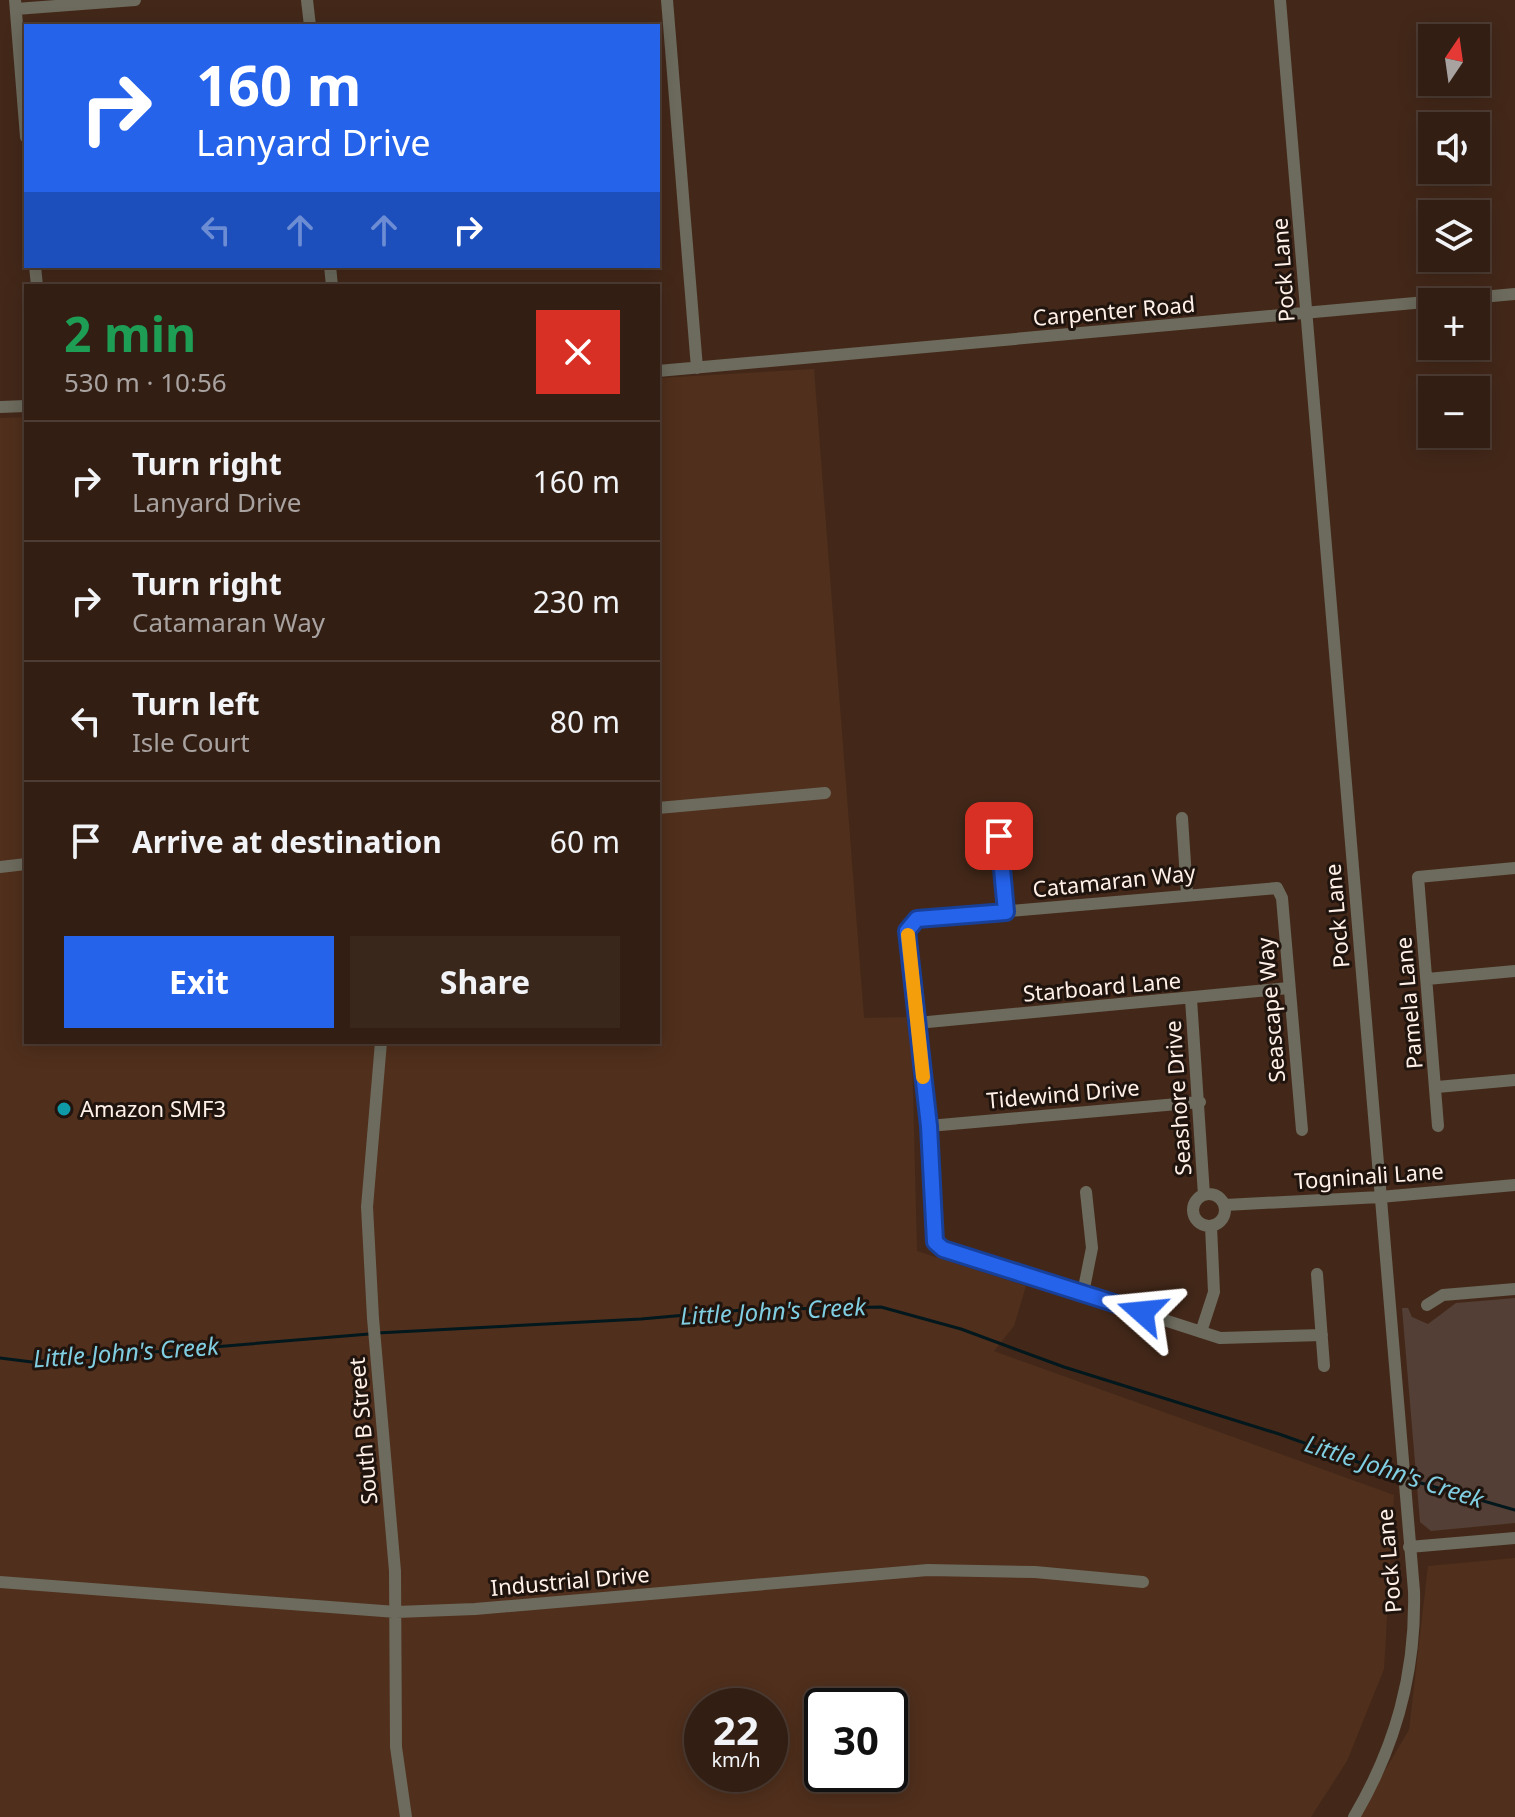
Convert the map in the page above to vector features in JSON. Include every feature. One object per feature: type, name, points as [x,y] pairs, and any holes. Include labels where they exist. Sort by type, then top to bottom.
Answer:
[{"type":"street","points":[[24,100],[16,5],[135,0]]},
{"type":"street","points":[[307,0],[310,24]]},
{"type":"street","points":[[660,371],[697,368],[667,0]]},
{"type":"street","name":"Pock Lane","points":[[1280,0],[1414,1619],[1406,1693],[1381,1767],[1354,1817]]},
{"type":"street","name":"Carpenter Road","points":[[697,368],[1515,294]]},
{"type":"street","points":[[0,407],[24,406]]},
{"type":"street","points":[[660,808],[825,793]]},
{"type":"street","points":[[1182,818],[1187,894]]},
{"type":"street","points":[[999,836],[1006,912]]},
{"type":"street","points":[[0,867],[24,864]]},
{"type":"street","name":"Pamela Lane","points":[[1438,1126],[1418,877],[1515,868]]},
{"type":"street","name":"Catamaran Way","points":[[917,1023],[909,926],[917,919],[1277,888]]},
{"type":"street","name":"Seascape Way","points":[[1277,888],[1282,898],[1302,1130]]},
{"type":"street","points":[[1427,979],[1515,971]]},
{"type":"street","name":"Starboard Lane","points":[[917,1023],[1289,988]]},
{"type":"street","name":"Seashore Drive","points":[[1191,999],[1204,1195]]},
{"type":"street","points":[[917,1023],[929,1126],[935,1242],[943,1249],[1231,1339],[1322,1335]]},
{"type":"street","name":"South B Street","points":[[381,1044],[368,1169],[373,1318],[396,1612],[396,1747],[406,1817]]},
{"type":"street","points":[[1437,1087],[1515,1080]]},
{"type":"street","name":"Tidewind Drive","points":[[929,1126],[1200,1102]]},
{"type":"street","name":"Togninali Lane","points":[[1225,1205],[1380,1197],[1515,1185]]},
{"type":"street","points":[[1083,1293],[1092,1248],[1086,1192]]},
{"type":"street","name":"Seashore Drive","points":[[1201,1332],[1214,1292],[1211,1226],[1198,1222],[1194,1216],[1196,1200],[1204,1195],[1220,1198],[1225,1205]]},
{"type":"street","points":[[1211,1226],[1221,1222],[1225,1205]]},
{"type":"street","points":[[1317,1274],[1324,1366]]},
{"type":"street","points":[[1427,1305],[1443,1295],[1515,1289]]},
{"type":"street","points":[[1409,1547],[1515,1538]]},
{"type":"street","name":"Industrial Drive","points":[[0,1582],[396,1612],[475,1609],[928,1570],[1035,1572],[1143,1582]]},
{"type":"shaded area","points":[[814,369],[864,1018],[907,1017],[912,1053],[917,1251],[1026,1286],[1014,1326],[994,1351],[1394,1495],[1384,1669],[1347,1761],[1311,1817],[0,1817],[0,418],[24,417],[24,1044],[660,1044],[660,378]]},
{"type":"shaded area","points":[[1515,1298],[1515,1523],[1431,1531],[1420,1522],[1402,1308],[1408,1308],[1412,1317],[1428,1324],[1456,1303]]},
{"type":"shaded area","points":[[1515,1558],[1515,1817],[1357,1817],[1409,1730],[1428,1566]]},
{"type":"waterway","name":"Little John's Creek","points":[[377,1333],[641,1319],[743,1310],[881,1307],[961,1329],[1064,1367],[1279,1434],[1400,1477]]},
{"type":"waterway","name":"Little John's Creek","points":[[0,1358],[32,1362],[369,1334]]},
{"type":"waterway","name":"Little John's Creek","points":[[1407,1479],[1515,1510]]},
{"type":"slow traffic","points":[[908,935],[923,1077]]},
{"type":"place","name":"Amazon SMF3","points":[[64,1109]]},
{"type":"route","points":[[999,836],[1006,912],[917,919],[907,931],[929,1126],[933,1237],[938,1247],[943,1249],[1142,1312]]}]
